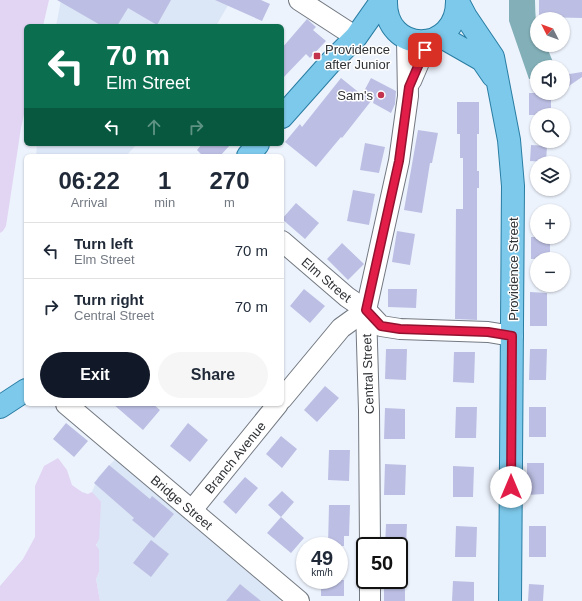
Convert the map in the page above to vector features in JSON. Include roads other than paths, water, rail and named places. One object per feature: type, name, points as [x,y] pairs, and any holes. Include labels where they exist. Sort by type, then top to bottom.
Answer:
[{"type":"main road","points":[[284,115],[330,63],[356,37],[382,0]]},
{"type":"main road","points":[[386,0],[386,12],[390,24],[403,36]]},
{"type":"main road","points":[[356,37],[372,30],[403,36],[419,42],[435,38],[448,29],[454,20],[457,10],[457,0]]},
{"type":"main road","name":"Providence Street","points":[[457,0],[466,17],[493,57],[509,140],[513,186],[510,601]]},
{"type":"main road","name":"Providence Street","points":[[435,38],[482,60],[497,82]]},
{"type":"main road","points":[[250,154],[256,146]]},
{"type":"street","points":[[299,0],[356,37]]},
{"type":"street","points":[[403,36],[409,87]]},
{"type":"street","points":[[409,87],[420,60],[435,38]]},
{"type":"street","name":"Central Street","points":[[370,537],[369,411],[366,310],[399,161],[409,87]]},
{"type":"street","name":"Elm Street","points":[[284,243],[347,297],[366,310],[381,326],[400,329],[488,332],[512,336]]},
{"type":"street","points":[[284,397],[341,328],[366,310]]},
{"type":"street","name":"Bridge Street","points":[[68,406],[299,601]]},
{"type":"street","name":"Branch Avenue","points":[[192,510],[276,406]]},
{"type":"street","points":[[370,589],[370,601]]},
{"type":"water","points":[[509,0],[535,0],[536,12],[530,12],[530,52],[549,52],[552,60],[530,60],[530,79],[529,79],[509,21]]},
{"type":"place","name":"Providence after Junior","points":[[317,56]]},
{"type":"place","name":"Sam's","points":[[381,95]]}]
